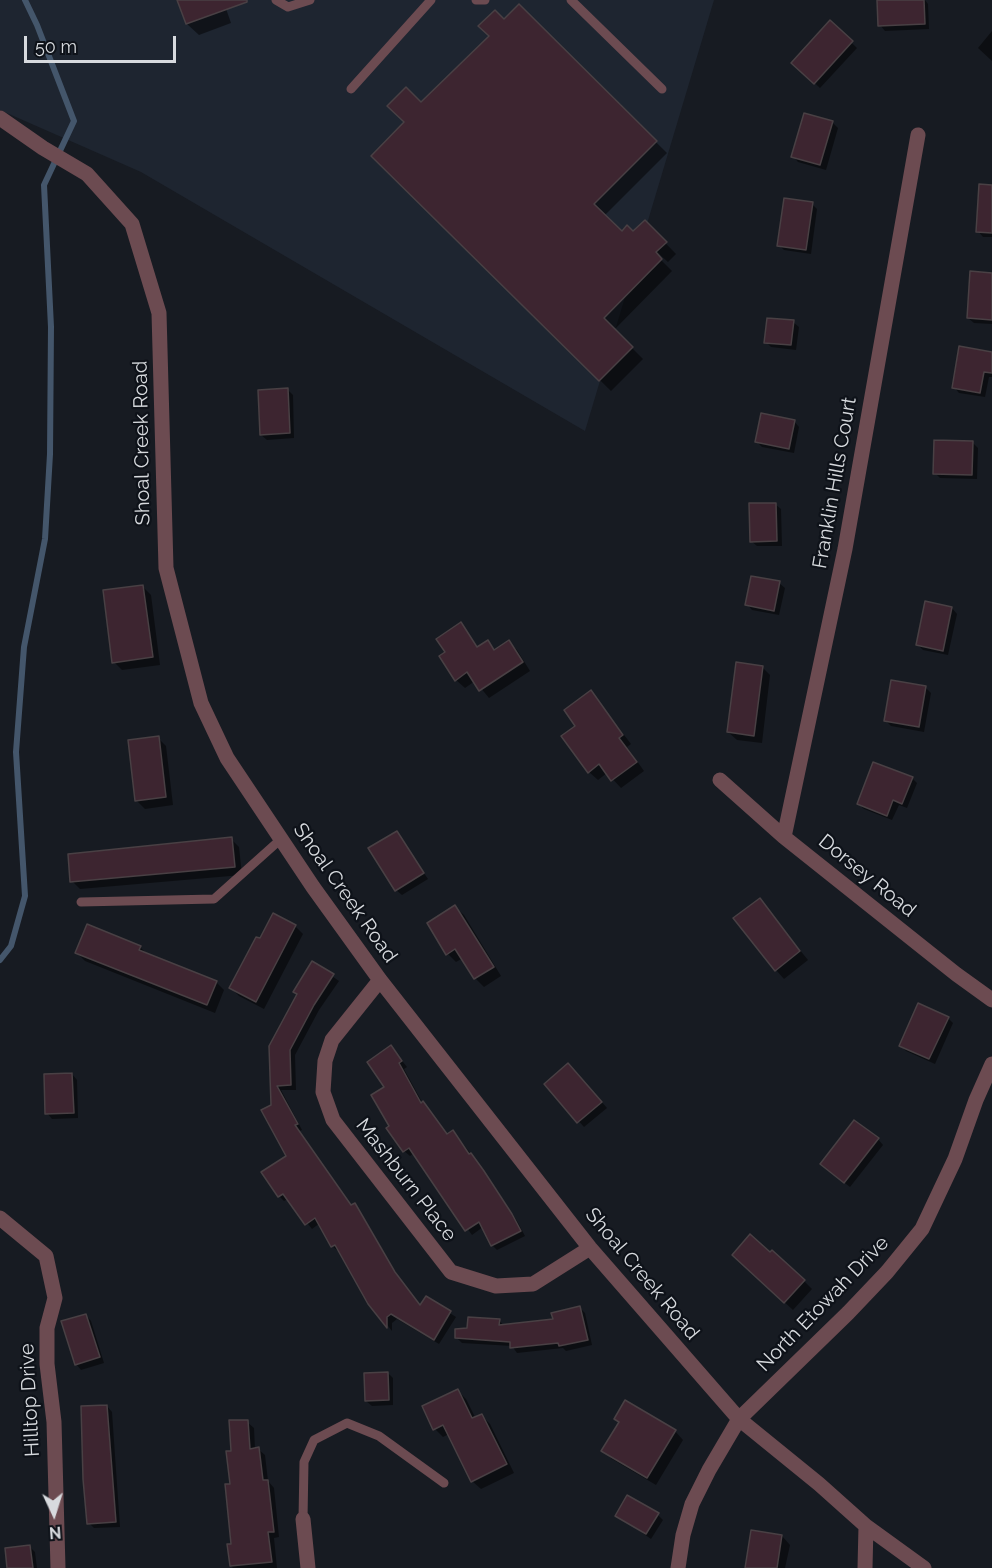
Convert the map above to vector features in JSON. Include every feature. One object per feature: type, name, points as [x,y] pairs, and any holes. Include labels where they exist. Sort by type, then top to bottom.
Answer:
[{"type":"street","name":"Shoal Creek Road","points":[[0,118],[43,148],[87,174],[132,224],[159,313],[166,568],[201,704],[227,758],[380,980],[590,1248],[739,1419],[819,1484],[866,1526],[924,1568]]},
{"type":"street","name":"Franklin Hills Court","points":[[783,837],[845,549],[918,135]]},
{"type":"street","name":"Dorsey Road","points":[[720,780],[783,837],[992,1000]]},
{"type":"street","name":"Mashburn Place","points":[[380,980],[332,1040],[325,1061],[323,1092],[333,1120],[451,1272],[496,1286],[533,1284],[590,1248]]},
{"type":"street","name":"North Etowah Drive","points":[[678,1568],[683,1535],[692,1504],[739,1419],[848,1314],[922,1229],[944,1185],[992,1064]]},
{"type":"street","name":"Hilltop Drive","points":[[0,1218],[46,1256],[55,1298],[47,1328],[47,1364],[54,1422],[58,1568]]},
{"type":"street","points":[[303,1519],[308,1568]]},
{"type":"street","points":[[865,1568],[866,1526]]},
{"type":"lane","points":[[276,0],[288,7],[310,0]]},
{"type":"lane","points":[[351,89],[430,0]]},
{"type":"lane","points":[[476,0],[485,0]]},
{"type":"lane","points":[[571,0],[662,88]]},
{"type":"lane","points":[[81,903],[214,898],[281,839]]},
{"type":"lane","points":[[303,1519],[304,1462],[314,1440],[347,1423],[379,1436],[444,1483]]},
{"type":"shaded area","points":[[0,0],[714,0],[585,431],[141,172],[0,110]]},
{"type":"building","points":[[177,0],[247,0],[247,2],[186,24]]},
{"type":"building","points":[[877,0],[924,0],[925,24],[878,26]]},
{"type":"building","points":[[519,4],[657,141],[594,204],[622,231],[627,225],[633,231],[645,220],[667,242],[656,252],[662,259],[604,318],[633,347],[599,381],[371,156],[404,122],[387,106],[406,87],[421,102],[489,36],[478,26],[495,10],[504,19]]},
{"type":"building","points":[[830,20],[853,41],[814,84],[791,63]]},
{"type":"building","points":[[804,113],[833,121],[820,165],[791,157]]},
{"type":"building","points":[[979,184],[992,185],[992,233],[976,232]]},
{"type":"building","points":[[784,198],[813,202],[806,250],[777,246]]},
{"type":"building","points":[[970,271],[992,273],[992,320],[967,318]]},
{"type":"building","points":[[767,318],[794,320],[791,345],[764,343]]},
{"type":"building","points":[[959,346],[992,352],[992,373],[984,372],[980,393],[952,388]]},
{"type":"building","points":[[288,388],[290,433],[260,435],[258,390]]},
{"type":"building","points":[[761,413],[795,420],[789,449],[755,442]]},
{"type":"building","points":[[934,440],[973,441],[972,475],[933,474]]},
{"type":"building","points":[[749,503],[776,503],[777,541],[750,542]]},
{"type":"building","points":[[751,576],[780,581],[774,611],[745,605]]},
{"type":"building","points":[[143,585],[153,657],[112,663],[103,590]]},
{"type":"building","points":[[925,601],[952,607],[943,651],[916,645]]},
{"type":"building","points":[[461,622],[477,647],[488,640],[494,650],[509,640],[523,662],[479,691],[467,672],[455,681],[439,656],[445,652],[436,639]]},
{"type":"building","points":[[736,662],[763,666],[754,736],[727,732]]},
{"type":"building","points":[[891,680],[926,686],[919,727],[884,721]]},
{"type":"building","points":[[591,690],[623,735],[619,738],[637,762],[611,781],[599,764],[588,773],[561,736],[575,726],[564,710]]},
{"type":"building","points":[[159,736],[166,797],[135,801],[128,740]]},
{"type":"building","points":[[873,762],[913,777],[902,804],[893,800],[887,816],[857,804]]},
{"type":"building","points":[[397,831],[424,873],[395,891],[368,848]]},
{"type":"building","points":[[232,837],[235,867],[70,882],[68,854]]},
{"type":"building","points":[[760,898],[800,951],[775,971],[733,918]]},
{"type":"building","points":[[455,905],[494,967],[474,979],[455,949],[446,955],[427,923]]},
{"type":"building","points":[[273,913],[296,925],[256,1002],[229,988],[256,937],[260,938]]},
{"type":"building","points":[[87,924],[141,946],[139,950],[217,981],[207,1005],[75,953]]},
{"type":"building","points":[[312,961],[334,974],[290,1050],[291,1085],[277,1086],[298,1124],[295,1125],[351,1205],[355,1203],[395,1272],[420,1305],[426,1296],[451,1311],[434,1340],[391,1314],[387,1317],[387,1328],[368,1304],[335,1245],[331,1247],[315,1218],[305,1225],[283,1194],[278,1197],[261,1172],[286,1156],[261,1110],[271,1105],[269,1046],[297,994],[293,992]]},
{"type":"building","points":[[918,1003],[949,1017],[929,1059],[899,1046]]},
{"type":"building","points":[[391,1045],[402,1061],[399,1063],[421,1103],[423,1101],[447,1134],[453,1130],[469,1154],[471,1153],[521,1231],[491,1246],[479,1222],[465,1231],[409,1148],[403,1152],[386,1128],[389,1126],[371,1095],[384,1087],[367,1062]]},
{"type":"building","points":[[568,1063],[602,1102],[577,1123],[544,1084]]},
{"type":"building","points":[[72,1073],[74,1113],[45,1114],[44,1074]]},
{"type":"building","points":[[854,1120],[879,1138],[844,1183],[820,1164]]},
{"type":"building","points":[[750,1234],[770,1252],[772,1250],[805,1280],[784,1303],[732,1255]]},
{"type":"building","points":[[580,1306],[588,1340],[559,1346],[558,1343],[510,1348],[510,1342],[455,1338],[455,1329],[467,1328],[468,1317],[500,1319],[499,1325],[553,1319],[551,1313]]},
{"type":"building","points":[[86,1314],[100,1357],[75,1365],[61,1321]]},
{"type":"building","points":[[388,1372],[389,1400],[365,1401],[364,1373]]},
{"type":"building","points":[[458,1389],[472,1418],[482,1414],[507,1464],[471,1482],[443,1425],[433,1430],[422,1406]]},
{"type":"building","points":[[625,1400],[676,1430],[647,1478],[601,1451],[619,1422],[614,1419]]},
{"type":"building","points":[[107,1405],[116,1522],[87,1524],[81,1406]]},
{"type":"building","points":[[229,1420],[248,1420],[250,1449],[259,1447],[263,1480],[268,1480],[274,1532],[268,1532],[272,1562],[230,1566],[227,1544],[231,1544],[225,1484],[230,1484],[226,1451],[231,1451]]},
{"type":"building","points":[[627,1495],[659,1513],[646,1534],[615,1516]]},
{"type":"building","points":[[751,1530],[782,1535],[777,1568],[745,1568]]},
{"type":"building","points":[[30,1545],[33,1568],[7,1568],[5,1548]]},
{"type":"waterway","points":[[0,960],[11,946],[25,896],[16,752],[24,647],[45,539],[50,454],[51,327],[44,185],[74,121],[25,0]]}]
